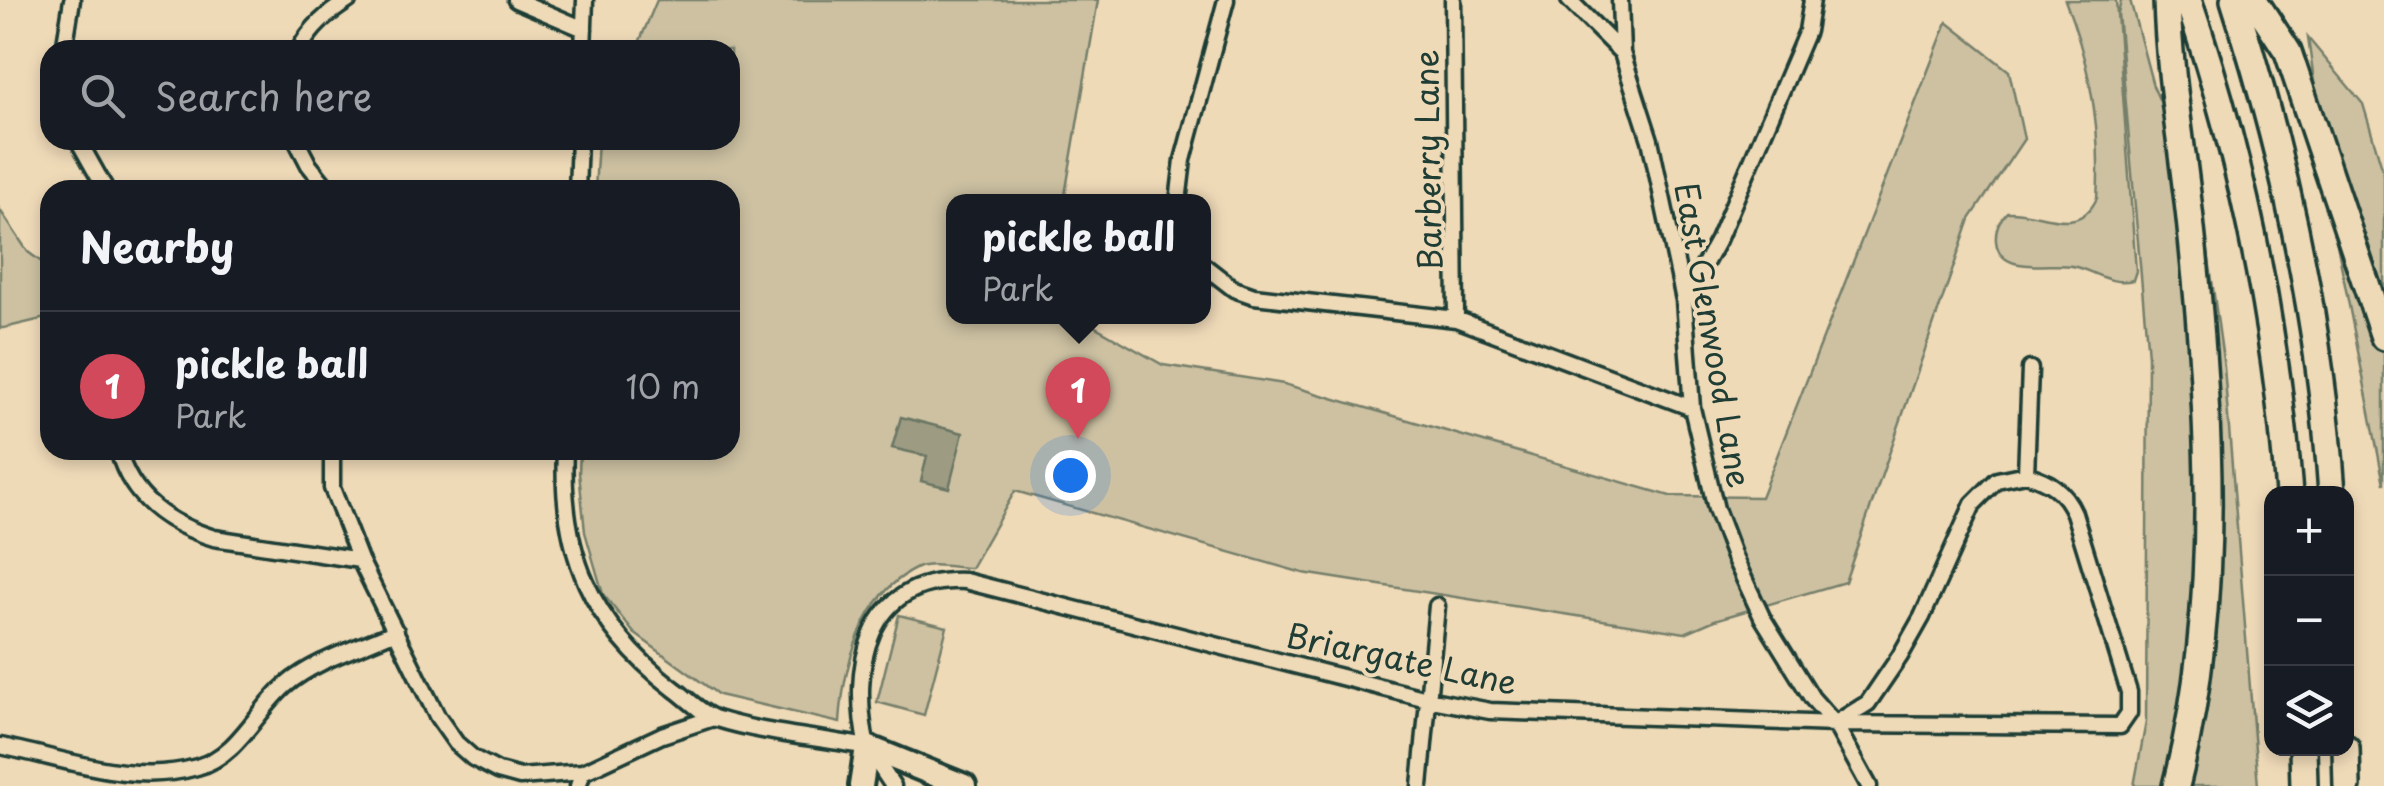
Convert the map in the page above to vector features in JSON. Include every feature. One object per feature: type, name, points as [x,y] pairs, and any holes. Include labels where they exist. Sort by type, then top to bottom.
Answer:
[{"type":"highway","points":[[2166,0],[2169,59],[2192,242],[2209,499],[2204,617],[2191,721],[2176,786]]},
{"type":"highway","points":[[2188,0],[2220,104],[2261,283],[2288,486]]},
{"type":"highway","points":[[2234,0],[2268,116],[2289,207],[2322,391],[2331,486]]},
{"type":"highway","points":[[2254,0],[2288,52],[2384,338]]},
{"type":"highway","points":[[2303,756],[2304,786]]},
{"type":"highway","points":[[2346,756],[2348,786]]},
{"type":"main road","points":[[861,786],[866,748],[964,786]]},
{"type":"street","points":[[66,40],[72,0]]},
{"type":"street","points":[[304,40],[325,15],[349,0]]},
{"type":"street","points":[[516,0],[584,29]]},
{"type":"street","points":[[583,40],[586,0]]},
{"type":"street","points":[[1179,194],[1183,160],[1226,0]]},
{"type":"street","name":"Barberry Lane","points":[[1453,0],[1456,319]]},
{"type":"street","name":"East Glenwood Lane","points":[[1570,0],[1622,53],[1650,140],[1684,300],[1692,408],[1716,509],[1745,584],[1812,698],[1835,724],[1869,786]]},
{"type":"street","points":[[1620,0],[1622,53]]},
{"type":"street","points":[[1684,300],[1718,240],[1808,31],[1812,0]]},
{"type":"street","points":[[84,150],[100,180]]},
{"type":"street","points":[[301,150],[321,180]]},
{"type":"street","points":[[577,180],[579,150]]},
{"type":"street","points":[[1211,270],[1234,289],[1254,296],[1456,319],[1692,408]]},
{"type":"street","points":[[1835,724],[1868,703],[1900,656],[1973,504],[1997,480],[2026,474],[2030,369]]},
{"type":"street","points":[[122,460],[134,488],[145,501],[191,531],[214,538],[360,560]]},
{"type":"street","points":[[332,460],[332,488],[360,560],[437,716],[456,743],[473,758],[520,777],[581,779],[662,734],[713,718]]},
{"type":"street","points":[[564,460],[566,526],[574,558],[603,616],[648,669],[713,718],[866,748],[893,786]]},
{"type":"street","name":"Briargate Lane","points":[[866,748],[860,717],[862,669],[876,619],[892,600],[946,580],[965,581],[1428,699],[1490,711],[1835,724],[2110,728],[2126,721],[2129,692],[2074,512],[2056,487],[2026,474]]},
{"type":"street","points":[[1420,786],[1437,606]]},
{"type":"street","points":[[0,746],[83,767],[118,771],[199,767],[238,741],[288,683],[396,631]]},
{"type":"shaded area","points":[[657,0],[1098,0],[1065,194],[946,194],[946,324],[1090,324],[1163,365],[1284,384],[1670,496],[1761,497],[1947,22],[2009,71],[2024,139],[1970,219],[1845,582],[1715,620],[1685,633],[1303,573],[1015,491],[971,568],[922,566],[882,595],[869,614],[851,657],[840,723],[719,695],[634,633],[603,594],[585,532],[580,460],[740,460],[740,180],[596,180],[597,150],[740,150],[740,40],[640,40]]},
{"type":"shaded area","points":[[2065,0],[2116,0],[2136,271],[2133,280],[2109,279],[2072,266],[2015,263],[1999,252],[1996,241],[1998,225],[2007,212],[2069,220],[2089,210],[2097,198],[2098,147],[2092,98]]},
{"type":"shaded area","points":[[2121,0],[2130,0],[2153,86],[2199,187],[2224,367],[2258,786],[2134,786],[2146,722],[2148,356],[2118,13]]},
{"type":"shaded area","points":[[2308,38],[2363,104],[2384,174],[2384,484],[2336,239]]},
{"type":"shaded area","points":[[0,210],[28,252],[40,261],[40,319],[0,328]]},
{"type":"shaded area","points":[[901,417],[963,433],[949,488],[921,481],[927,456],[892,448]]},
{"type":"shaded area","points":[[899,615],[947,627],[924,715],[877,702]]},
{"type":"place","name":"pickle ball","points":[[1078,439]]}]
